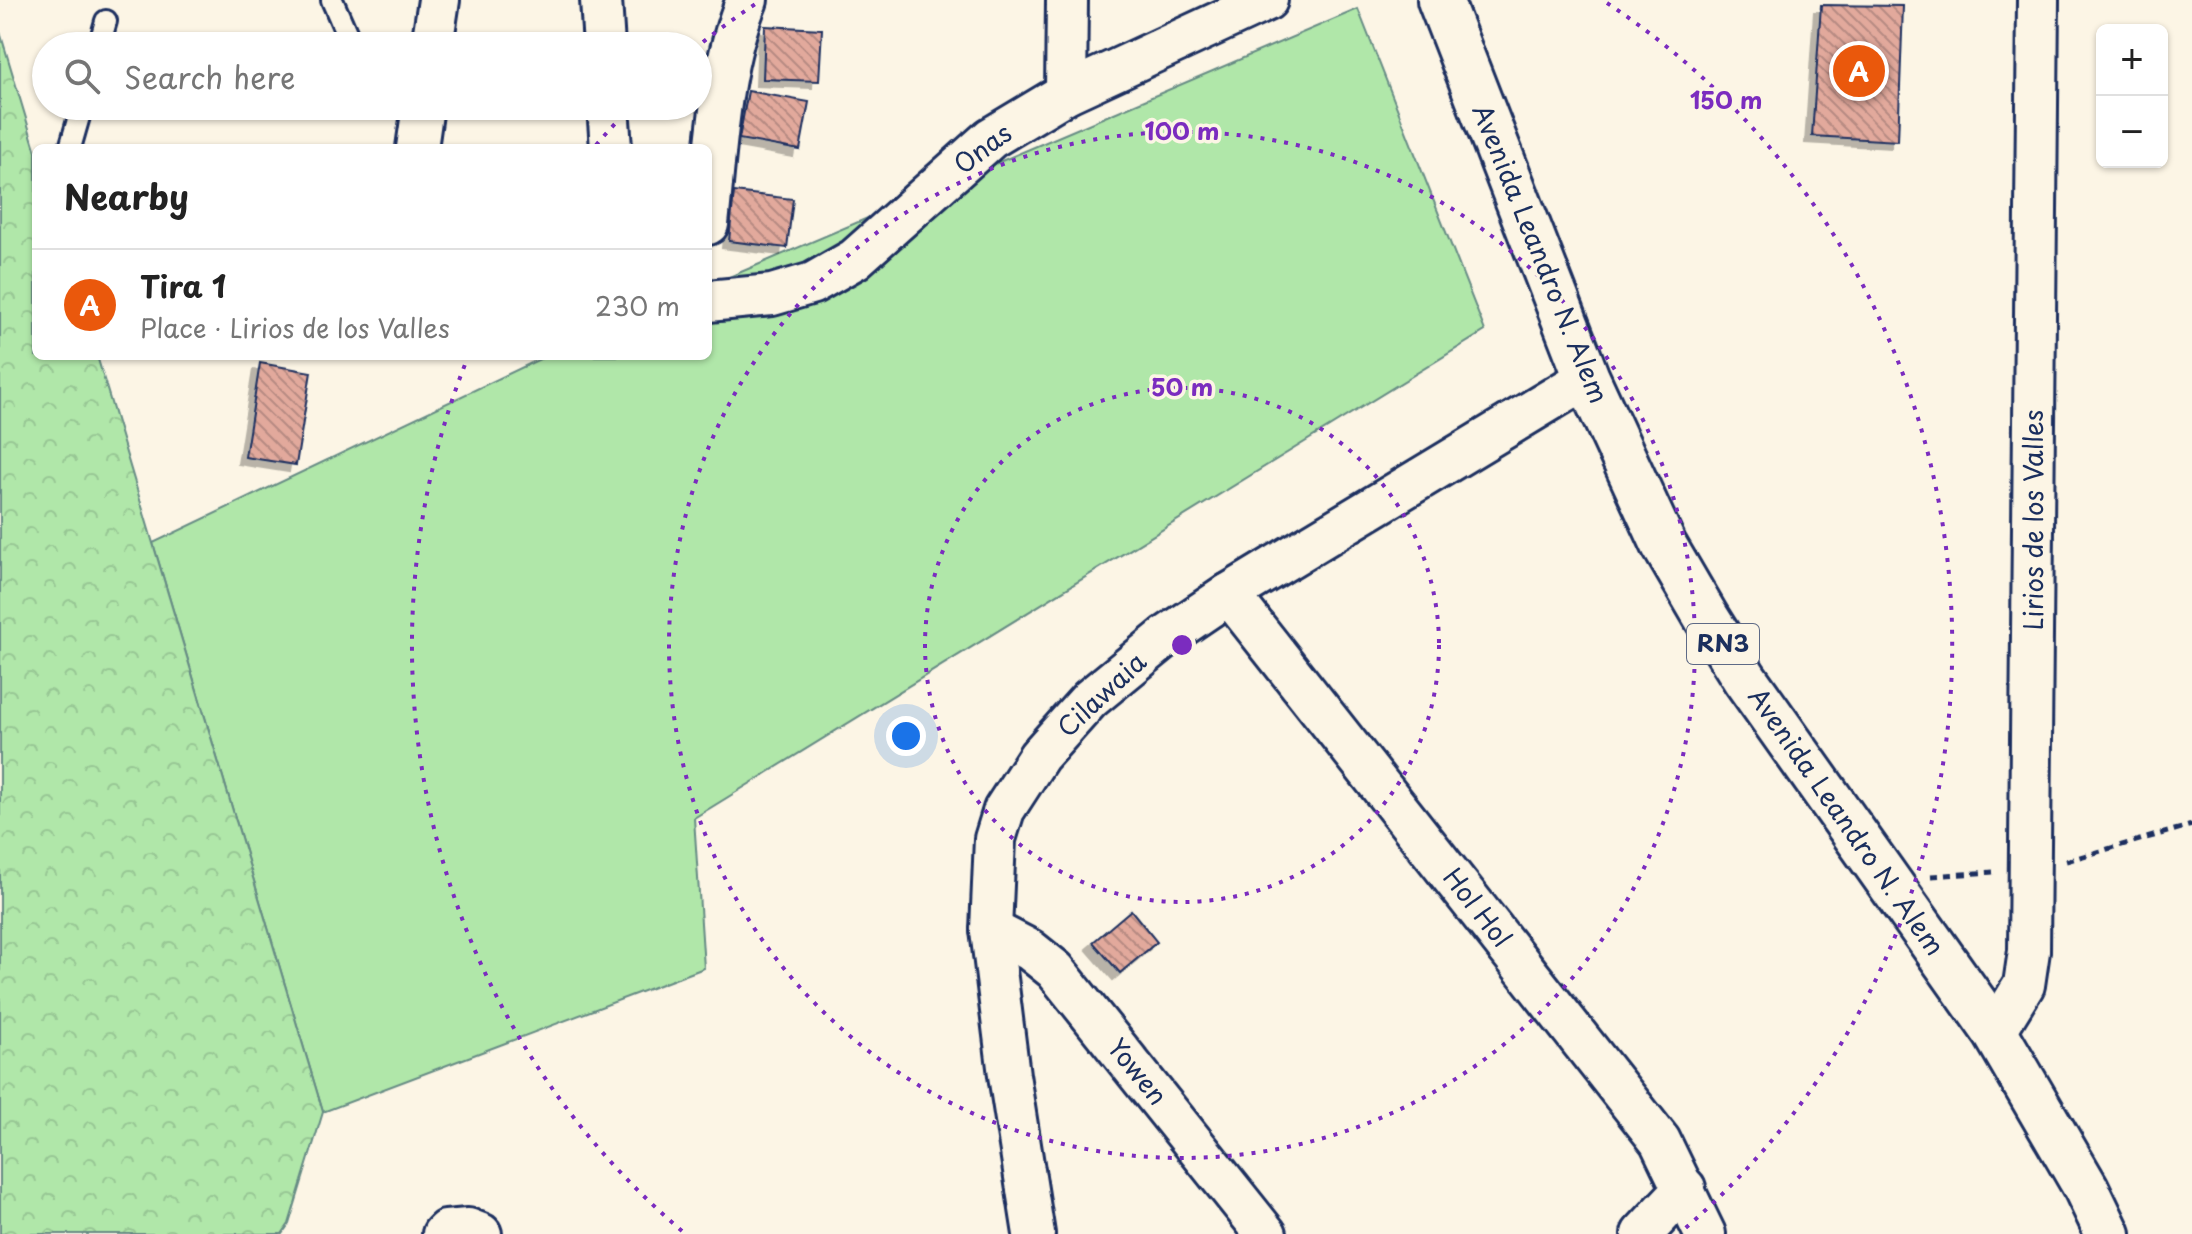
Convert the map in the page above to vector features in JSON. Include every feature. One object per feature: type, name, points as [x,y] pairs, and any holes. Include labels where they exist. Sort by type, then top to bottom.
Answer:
[{"type":"highway","name":"Avenida Leandro N. Alem","points":[[1440,0],[1587,378],[1664,545],[1745,679],[1995,1032],[2086,1188],[2108,1234]]},
{"type":"street","points":[[434,32],[439,0]]},
{"type":"street","points":[[601,0],[603,32]]},
{"type":"street","points":[[712,189],[721,109],[736,26],[747,0]]},
{"type":"street","points":[[1066,93],[1067,0]]},
{"type":"street","name":"Onas","points":[[712,295],[772,295],[813,283],[855,259],[991,138],[1066,93],[1267,0]]},
{"type":"street","name":"Lirios de los Valles","points":[[1995,1032],[2024,985],[2029,951],[2038,0]]},
{"type":"street","points":[[418,144],[421,120]]},
{"type":"street","points":[[609,120],[611,144]]},
{"type":"street","name":"Cilawaia","points":[[1034,1234],[1009,1075],[991,930],[995,839],[1004,810],[1039,756],[1090,699],[1167,636],[1229,594],[1587,378]]},
{"type":"street","name":"Hol Hol","points":[[1229,594],[1660,1141],[1705,1234]]},
{"type":"street","name":"Yowen","points":[[991,930],[1030,950],[1055,970],[1266,1234]]},
{"type":"street","points":[[1642,1234],[1685,1188]]},
{"type":"street","points":[[443,1234],[468,1229],[481,1234]]},
{"type":"lane","points":[[332,0],[346,32]]},
{"type":"lane","points":[[103,32],[106,21]]},
{"type":"lane","points":[[71,144],[78,120]]},
{"type":"path","points":[[1887,878],[2032,870],[2192,825]]},
{"type":"green space","points":[[1358,9],[1485,331],[694,818],[704,968],[323,1112],[153,543],[538,360],[712,360],[712,284]]},
{"type":"green space","points":[[0,32],[34,144],[32,360],[98,360],[323,1112],[289,1224],[282,1234],[0,1234]]},
{"type":"building","points":[[1821,5],[1903,6],[1898,141],[1812,136]]},
{"type":"building","points":[[765,26],[822,29],[819,81],[763,79]]},
{"type":"building","points":[[748,91],[809,102],[800,150],[739,139]]},
{"type":"building","points":[[734,192],[793,199],[787,248],[729,241]]},
{"type":"building","points":[[260,363],[311,372],[296,465],[245,457]]},
{"type":"building","points":[[1131,910],[1157,942],[1120,973],[1093,942]]},
{"type":"place","name":"Tira 1","points":[[1859,71]]}]
